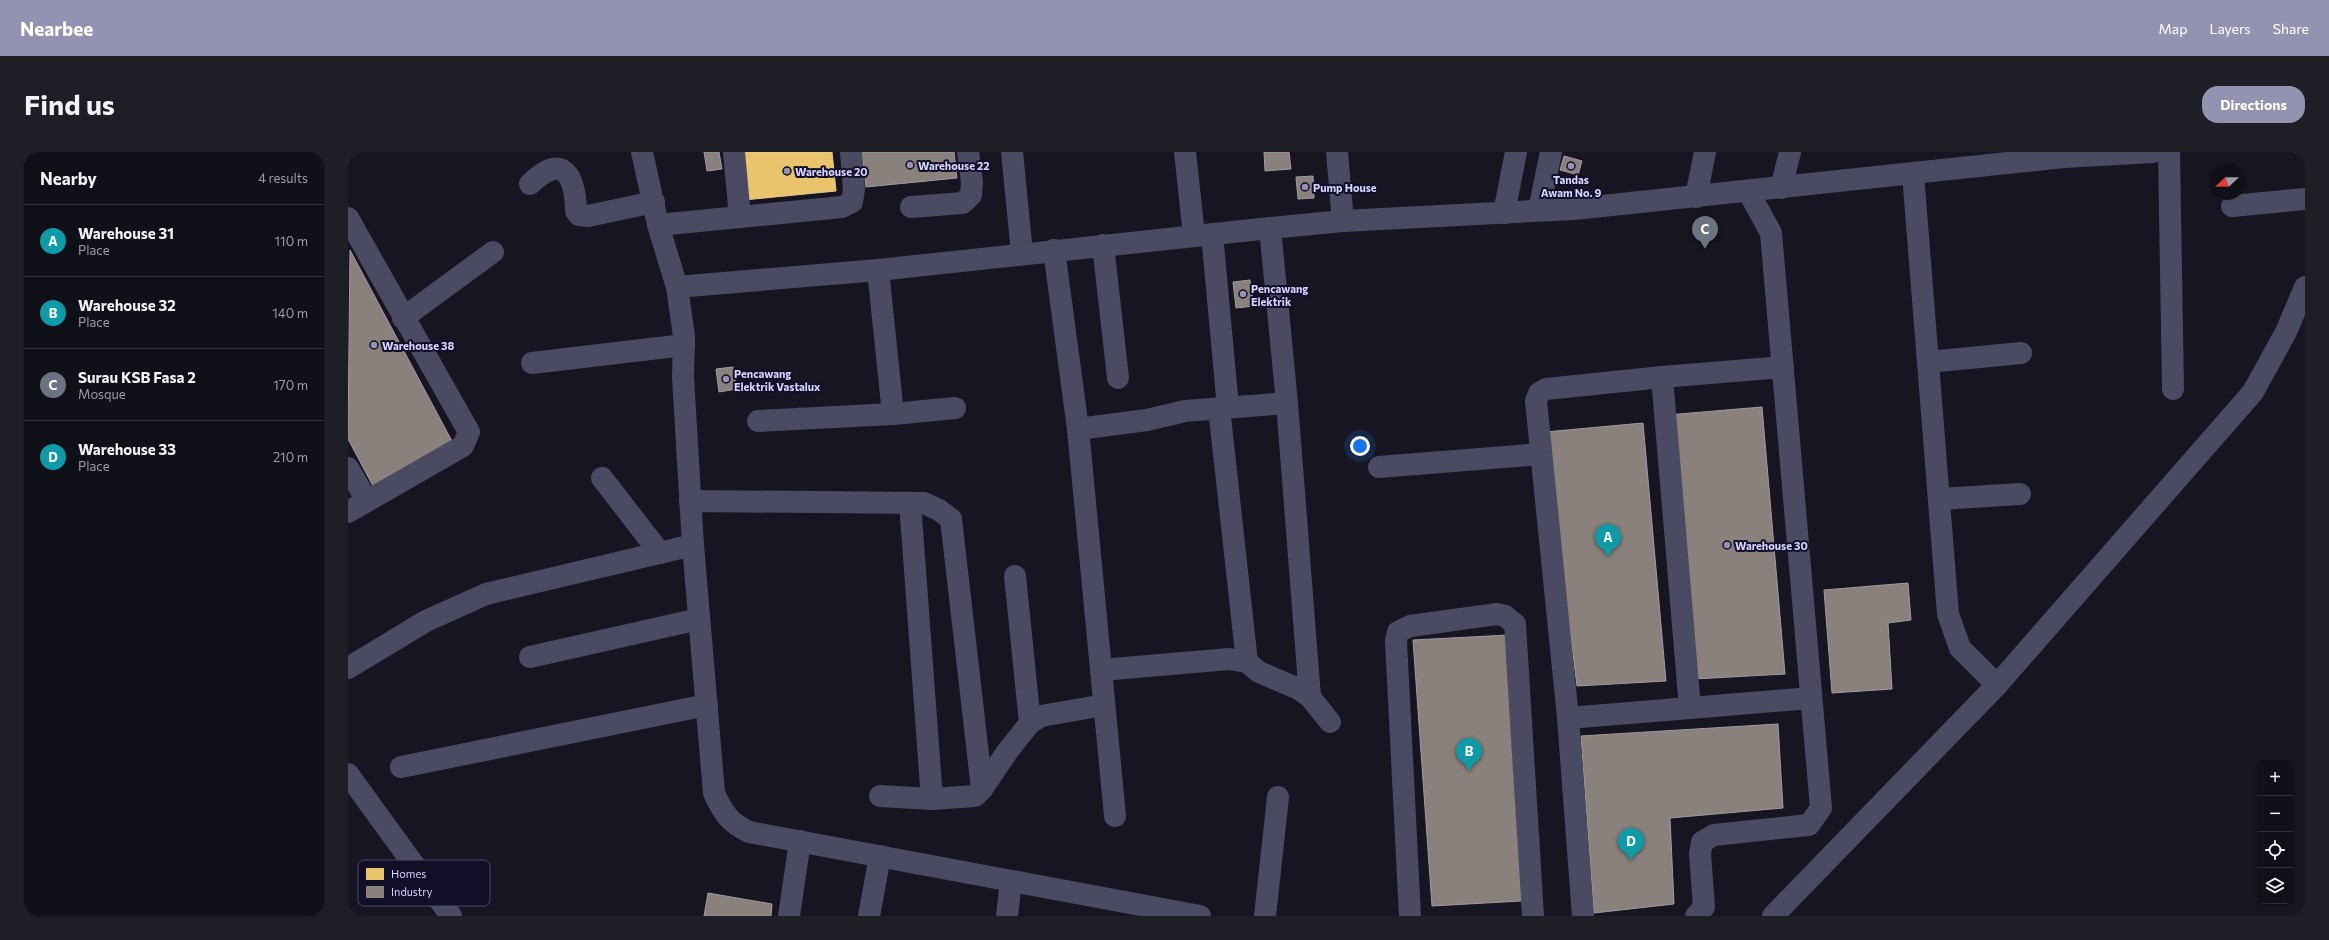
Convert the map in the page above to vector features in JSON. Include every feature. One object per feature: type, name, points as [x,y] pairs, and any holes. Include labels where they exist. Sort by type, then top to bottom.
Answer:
[{"type":"street","points":[[642,152],[658,225],[677,287],[684,345],[683,377],[690,501],[706,705],[714,794],[723,813],[735,825],[749,832],[1200,916]]},
{"type":"street","points":[[734,152],[740,217]]},
{"type":"street","points":[[658,225],[842,207],[852,202],[854,189],[851,152]]},
{"type":"street","points":[[911,207],[963,203],[971,195],[972,182],[968,152]]},
{"type":"street","points":[[1012,152],[1022,253]]},
{"type":"street","points":[[1185,152],[1203,235],[1224,408],[1247,662]]},
{"type":"street","points":[[1337,152],[1343,221]]},
{"type":"street","points":[[1504,213],[1516,152]]},
{"type":"street","points":[[1539,210],[1551,152]]},
{"type":"street","points":[[1696,197],[1705,152]]},
{"type":"street","points":[[1781,188],[1790,152]]},
{"type":"street","points":[[677,287],[878,270],[1022,253],[1343,221],[1504,213],[1696,197],[1912,174],[2064,155],[2152,152]]},
{"type":"street","points":[[2169,152],[2173,389]]},
{"type":"street","points":[[530,184],[540,173],[549,167],[559,166],[568,170],[573,179],[576,211],[579,215],[588,216],[654,202]]},
{"type":"street","points":[[1912,174],[1940,500],[1948,614],[1952,630],[1960,648],[1997,685]]},
{"type":"street","points":[[1696,916],[1704,907],[1700,854],[1702,842],[1714,835],[1809,825],[1817,816],[1821,808],[1810,698],[1771,233],[1748,191]]},
{"type":"street","points":[[2232,206],[2305,199]]},
{"type":"street","points":[[348,218],[403,318],[469,432],[463,446],[348,512]]},
{"type":"street","points":[[1270,228],[1287,403],[1310,697]]},
{"type":"street","points":[[1103,245],[1118,378]]},
{"type":"street","points":[[1054,250],[1078,429],[1115,816]]},
{"type":"street","points":[[403,318],[493,252]]},
{"type":"street","points":[[878,270],[893,414]]},
{"type":"street","points":[[1773,916],[1997,685],[2253,392],[2286,332],[2305,287]]},
{"type":"street","points":[[532,363],[684,345]]},
{"type":"street","points":[[1928,362],[2021,353]]},
{"type":"street","points":[[1583,916],[1568,718],[1536,401],[1539,393],[1546,389],[1783,366]]},
{"type":"street","points":[[1662,377],[1690,708]]},
{"type":"street","points":[[1078,429],[1147,420],[1185,411],[1287,403]]},
{"type":"street","points":[[758,421],[893,414],[955,408]]},
{"type":"street","points":[[1379,467],[1541,454]]},
{"type":"street","points":[[348,468],[367,501]]},
{"type":"street","points":[[602,478],[660,553]]},
{"type":"street","points":[[1940,500],[2020,494]]},
{"type":"street","points":[[690,501],[924,503],[939,510],[951,519],[982,789]]},
{"type":"street","points":[[910,503],[932,800]]},
{"type":"street","points":[[348,668],[426,621],[486,594],[693,545]]},
{"type":"street","points":[[1015,576],[1030,723]]},
{"type":"street","points":[[1410,916],[1396,641],[1398,632],[1410,626],[1497,614],[1505,616],[1515,624],[1533,916]]},
{"type":"street","points":[[530,657],[699,619]]},
{"type":"street","points":[[1101,670],[1229,659],[1247,662],[1259,672],[1299,689],[1310,697],[1330,722]]},
{"type":"street","points":[[1568,718],[1810,698]]},
{"type":"street","points":[[401,767],[706,705]]},
{"type":"street","points":[[880,796],[932,800],[975,796],[982,789],[1007,752],[1030,723],[1040,716],[1104,705]]},
{"type":"street","points":[[348,774],[410,860]]},
{"type":"street","points":[[1265,916],[1278,797]]},
{"type":"street","points":[[790,916],[800,841]]},
{"type":"street","points":[[869,916],[880,856]]},
{"type":"street","points":[[1007,916],[1011,881]]},
{"type":"street","points":[[444,906],[451,916]]},
{"type":"building: Homes","name":"Warehouse 20","points":[[739,152],[832,152],[836,191],[744,200]]},
{"type":"building: Industry","points":[[704,152],[719,152],[722,169],[707,171]]},
{"type":"building: Industry","name":"Warehouse 22","points":[[862,152],[954,152],[957,178],[866,187]]},
{"type":"building: Industry","points":[[1264,152],[1289,152],[1291,169],[1265,171]]},
{"type":"building: Industry","name":"Tandas Awam No. 9","points":[[1564,156],[1582,161],[1578,175],[1560,170]]},
{"type":"building: Industry","name":"Pump House","points":[[1313,176],[1314,198],[1298,199],[1296,177]]},
{"type":"building: Industry","name":"Warehouse 38","points":[[350,250],[453,443],[373,486],[348,439]]},
{"type":"building: Industry","name":"Pencawang Elektrik","points":[[1250,280],[1254,306],[1236,308],[1233,282]]},
{"type":"building: Industry","name":"Pencawang Elektrik Vastalux","points":[[733,367],[737,389],[719,392],[716,369]]},
{"type":"building: Industry","name":"Warehouse 30","points":[[1762,407],[1785,674],[1694,679],[1667,415]]},
{"type":"building: Industry","points":[[1643,423],[1666,681],[1577,686],[1545,432]]},
{"type":"building: Industry","points":[[1908,583],[1911,620],[1888,623],[1892,689],[1832,693],[1824,590]]},
{"type":"building: Industry","points":[[1508,635],[1521,901],[1432,906],[1413,640]]},
{"type":"building: Industry","points":[[1778,724],[1783,808],[1670,818],[1674,904],[1594,913],[1581,736]]},
{"type":"building: Industry","points":[[708,893],[772,904],[771,916],[704,916]]},
{"type":"place","name":"Warehouse 22","points":[[910,165]]},
{"type":"place","name":"Tandas Awam No. 9","points":[[1571,166]]},
{"type":"place","name":"Warehouse 20","points":[[787,171]]},
{"type":"place","name":"Pump House","points":[[1305,187]]},
{"type":"place","name":"Surau KSB Fasa 2","points":[[1705,249]]},
{"type":"place","name":"Pencawang Elektrik","points":[[1243,294]]},
{"type":"place","name":"Warehouse 38","points":[[374,345]]},
{"type":"place","name":"Pencawang Elektrik Vastalux","points":[[726,379]]},
{"type":"place","name":"Warehouse 30","points":[[1727,545]]},
{"type":"place","name":"Warehouse 31","points":[[1608,557]]},
{"type":"place","name":"Warehouse 32","points":[[1469,771]]},
{"type":"place","name":"Warehouse 33","points":[[1631,861]]}]
